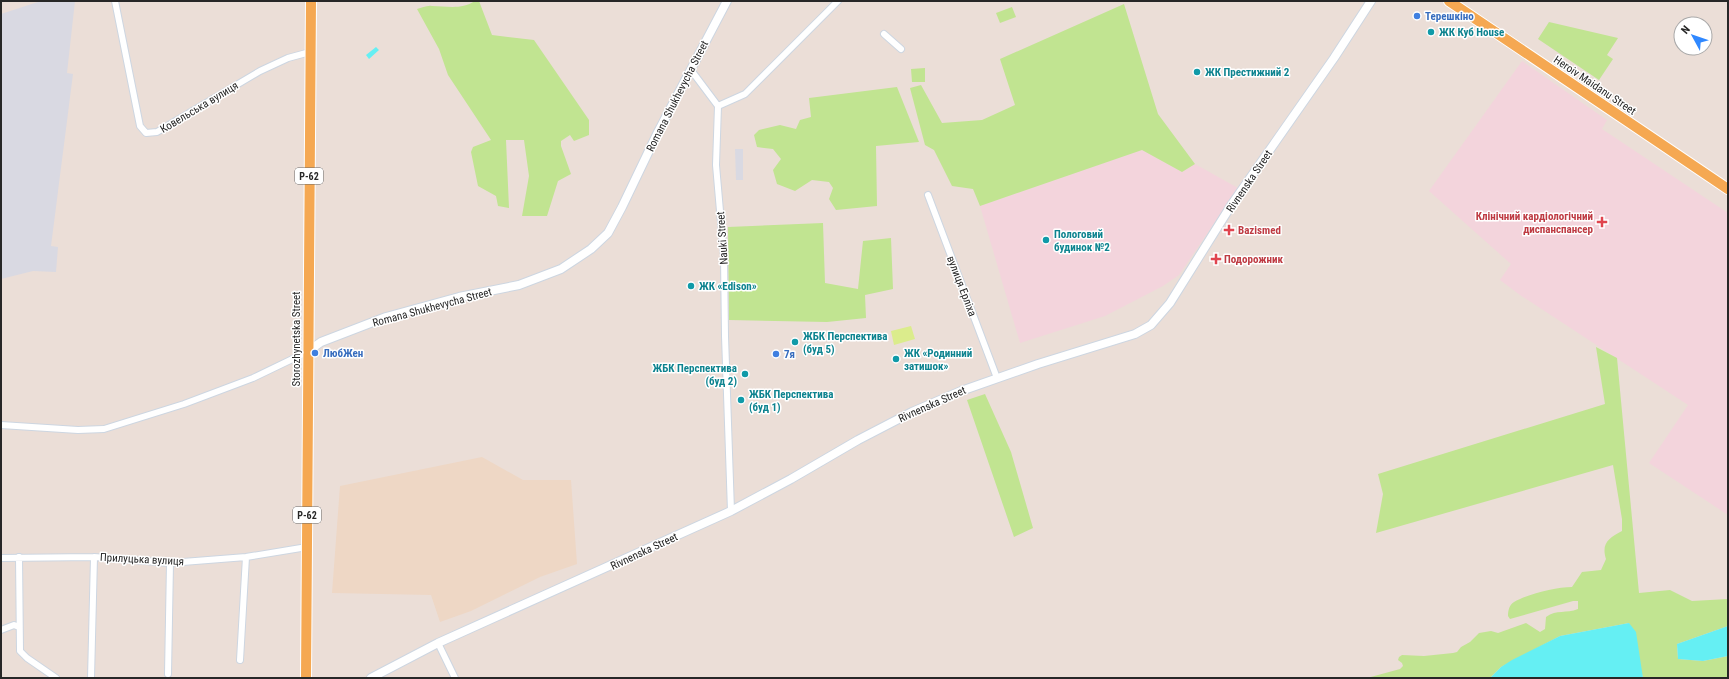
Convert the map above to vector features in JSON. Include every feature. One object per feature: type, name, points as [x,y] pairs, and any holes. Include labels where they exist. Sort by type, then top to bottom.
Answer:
[{"type":"main road","name":"Storozhynetska Street","points":[[306,678],[307,352],[311,1]]},
{"type":"main road","name":"Heroiv Maidanu Street","points":[[1449,1],[1728,189]]},
{"type":"street","name":"Ковельська вулиця","points":[[115,1],[140,126],[146,133],[157,132],[260,71],[288,58],[310,52]]},
{"type":"street","name":"Romana Shukhevycha Street","points":[[1,425],[78,430],[104,429],[184,404],[253,378],[307,352],[321,342],[386,317],[459,297],[526,282],[561,269],[591,249],[608,233],[619,214],[658,132],[705,40],[727,1]]},
{"type":"street","points":[[691,70],[718,106],[745,94],[838,1]]},
{"type":"street","name":"Rivnenska Street","points":[[371,678],[438,643],[731,511],[791,479],[891,422],[961,391],[1135,334],[1151,325],[1170,303],[1232,204],[1334,58],[1371,1]]},
{"type":"street","points":[[884,34],[901,49]]},
{"type":"street","name":"Nauki Street","points":[[718,106],[716,165],[724,257],[731,511]]},
{"type":"street","name":"вулиця Ерліха","points":[[928,195],[997,378]]},
{"type":"street","name":"Прилуцька вулиця","points":[[1,558],[94,557],[170,563],[246,557],[307,547]]},
{"type":"street","points":[[19,557],[20,650],[22,654],[56,678]]},
{"type":"street","points":[[92,678],[94,557]]},
{"type":"street","points":[[240,660],[246,557]]},
{"type":"street","points":[[168,674],[170,563]]},
{"type":"street","points":[[1,630],[14,625],[19,627]]},
{"type":"street","points":[[438,643],[454,678]]},
{"type":"shaded area","points":[[41,1],[75,1],[67,73],[73,74],[51,246],[58,247],[56,272],[33,271],[1,279],[1,14]]},
{"type":"shaded area","points":[[1522,61],[1607,120],[1602,129],[1728,213],[1728,515],[1649,463],[1688,405],[1520,295],[1500,280],[1511,264],[1429,191]]},
{"type":"shaded area","points":[[735,149],[743,149],[743,180],[736,180]]},
{"type":"shaded area","points":[[1142,150],[1182,172],[1195,164],[1238,188],[1179,275],[1163,286],[1105,316],[1020,343],[980,206]]},
{"type":"shaded area","points":[[482,457],[523,480],[571,480],[577,564],[540,577],[471,611],[440,622],[431,595],[332,593],[340,486]]},
{"type":"green space","points":[[479,1],[492,35],[534,40],[589,120],[589,135],[574,141],[570,135],[561,141],[561,146],[571,174],[558,181],[547,216],[522,216],[529,176],[524,140],[506,140],[509,208],[498,206],[496,196],[478,186],[471,152],[473,147],[491,140],[448,75],[439,49],[417,9],[428,6],[459,7]]},
{"type":"green space","points":[[1124,4],[1158,114],[1195,164],[1182,172],[1142,150],[980,206],[973,189],[952,186],[934,150],[925,145],[910,88],[921,85],[942,123],[982,120],[1015,105],[1000,59]]},
{"type":"green space","points":[[1012,7],[1016,17],[1000,23],[996,13]]},
{"type":"green space","points":[[1549,22],[1618,38],[1607,55],[1613,59],[1599,80],[1538,39]]},
{"type":"green space","points":[[925,68],[925,82],[912,82],[911,69]]},
{"type":"green space","points":[[897,87],[919,142],[876,146],[877,206],[836,210],[829,199],[833,188],[829,182],[812,180],[795,191],[777,184],[773,170],[781,159],[773,149],[757,147],[754,135],[759,130],[780,125],[796,129],[800,120],[811,117],[809,98]]},
{"type":"green space","points":[[823,223],[825,283],[858,289],[863,241],[891,238],[893,289],[865,295],[866,318],[827,322],[729,320],[728,227]]},
{"type":"green space","points":[[911,326],[915,339],[894,345],[891,331]]},
{"type":"green space","points":[[1596,347],[1617,358],[1639,593],[1670,590],[1692,601],[1728,599],[1728,626],[1677,644],[1678,659],[1703,661],[1728,656],[1728,678],[1643,678],[1629,623],[1560,636],[1501,667],[1490,678],[1367,678],[1400,669],[1403,666],[1398,660],[1402,655],[1424,656],[1457,652],[1479,633],[1491,631],[1498,633],[1526,623],[1540,632],[1545,629],[1546,617],[1558,612],[1578,609],[1578,601],[1573,601],[1510,619],[1508,616],[1511,605],[1520,599],[1558,588],[1572,587],[1582,572],[1601,570],[1606,559],[1605,545],[1613,536],[1622,531],[1622,519],[1613,465],[1376,533],[1383,494],[1378,474],[1605,404]]},
{"type":"green space","points":[[985,394],[1011,452],[1033,528],[1014,537],[967,400]]},
{"type":"water","points":[[376,47],[379,50],[369,59],[366,55]]},
{"type":"water","points":[[1629,623],[1636,632],[1643,678],[1490,678],[1501,667],[1512,660],[1560,636]]},
{"type":"water","points":[[1728,626],[1728,656],[1703,661],[1678,659],[1677,644]]},
{"type":"place","name":"Терешкіно","points":[[1417,16]]},
{"type":"place","name":"ЖК Куб House","points":[[1431,32]]},
{"type":"place","name":"ЖК Престижний 2","points":[[1197,72]]},
{"type":"place","name":"Клінічний кардіологічний диспанспансер","points":[[1602,222]]},
{"type":"place","name":"Bazismed","points":[[1229,230]]},
{"type":"place","name":"Пологовий будинок №2","points":[[1046,240]]},
{"type":"place","name":"Подорожник","points":[[1216,259]]},
{"type":"place","name":"ЖК «Edison»","points":[[691,286]]},
{"type":"place","name":"ЖБК Перспектива (буд 5)","points":[[795,342]]},
{"type":"place","name":"ЛюбЖен","points":[[315,353]]},
{"type":"place","name":"7я","points":[[776,354]]},
{"type":"place","name":"ЖК «Родинний затишок»","points":[[896,359]]},
{"type":"place","name":"ЖБК Перспектива (буд 2)","points":[[745,374]]},
{"type":"place","name":"ЖБК Перспектива (буд 1)","points":[[741,400]]}]
